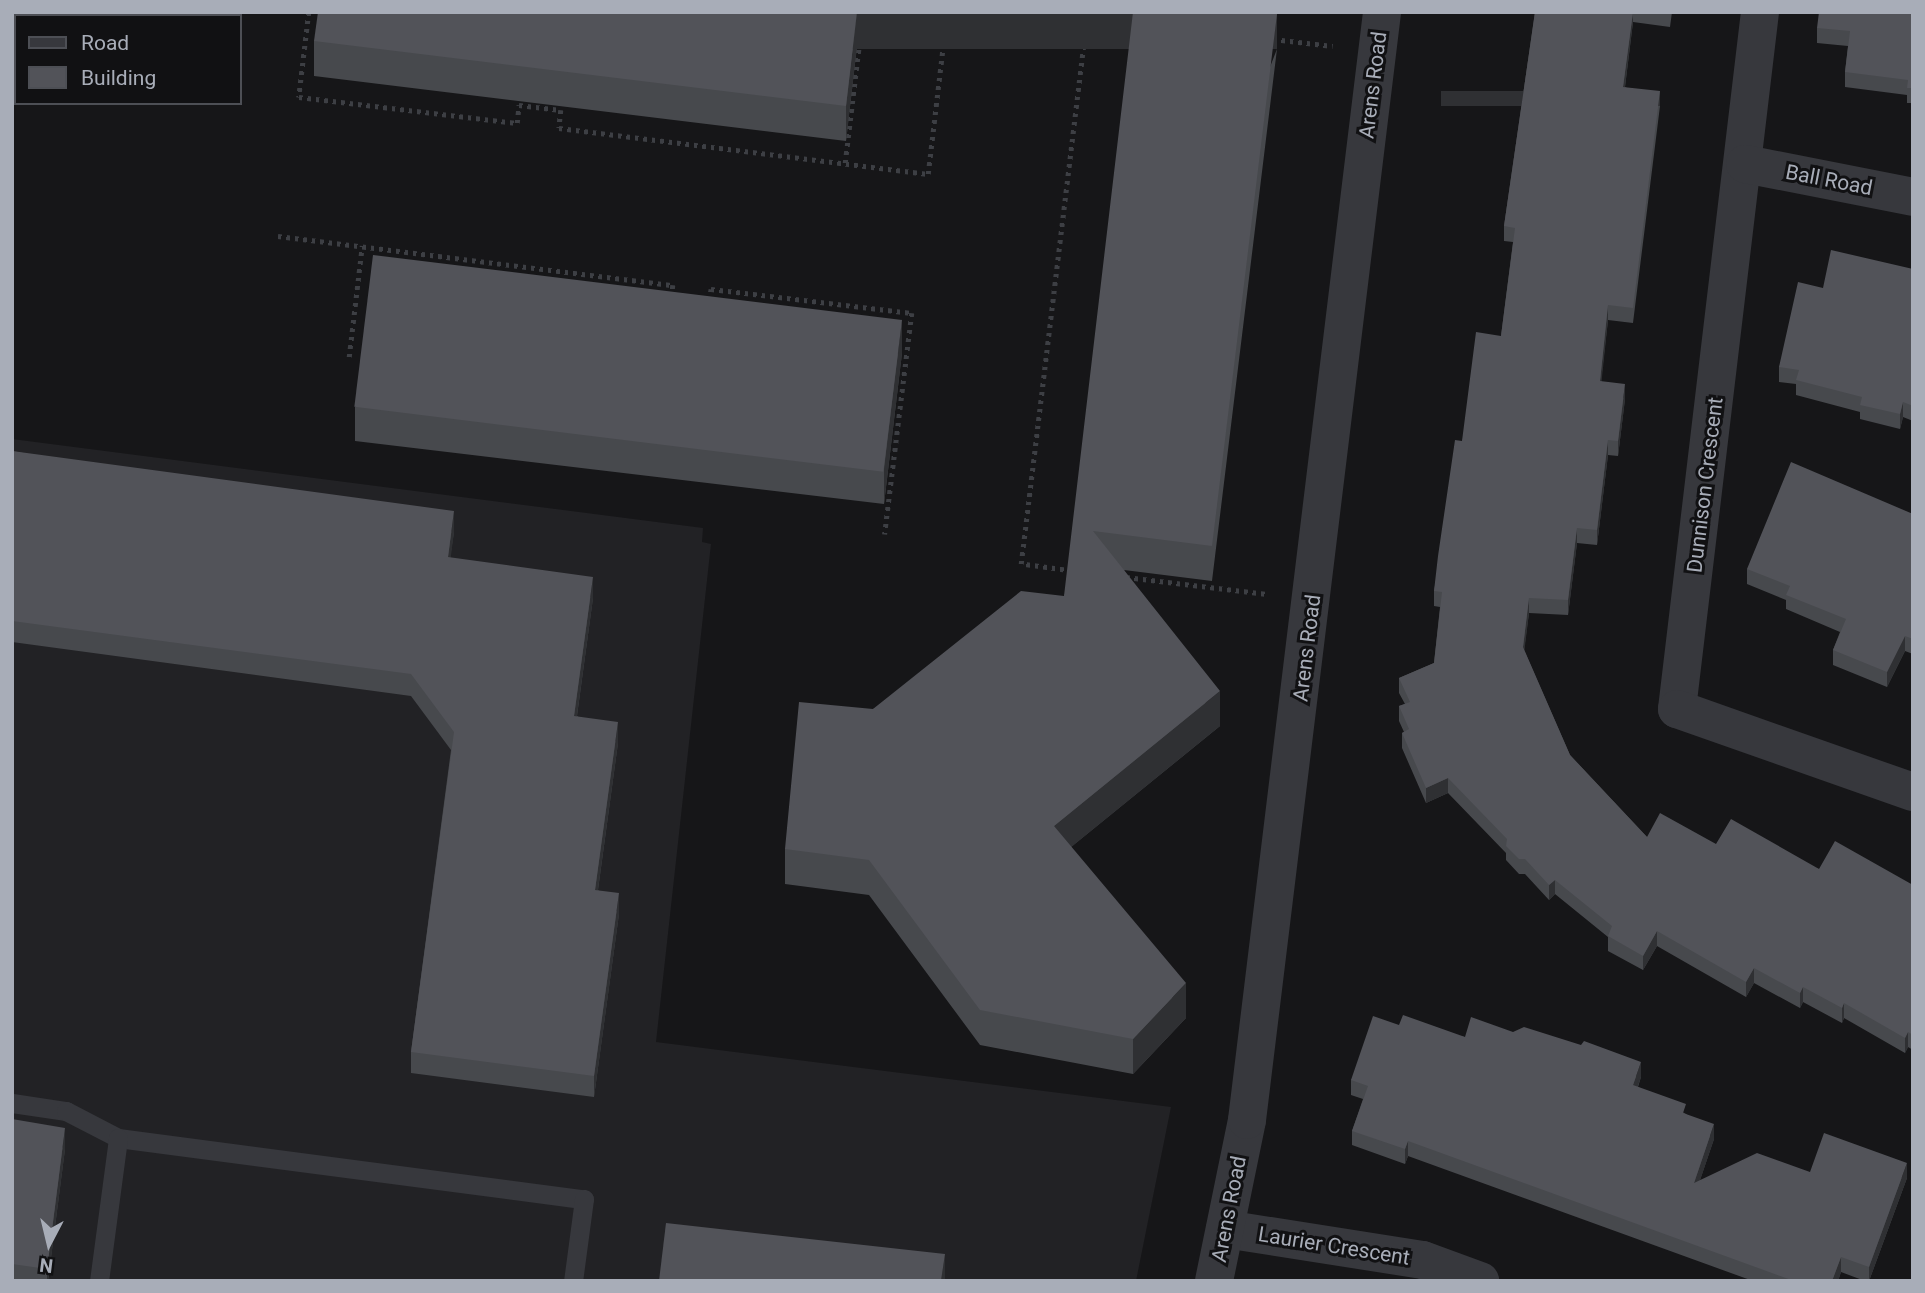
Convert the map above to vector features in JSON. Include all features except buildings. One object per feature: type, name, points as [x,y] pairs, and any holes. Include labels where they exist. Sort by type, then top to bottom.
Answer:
[{"type":"street","name":"Arens Road","points":[[1214,1281],[1247,1120],[1313,600],[1382,12]]},
{"type":"street","name":"Dunnison Crescent","points":[[1760,12],[1745,164],[1677,709],[1913,792]]},
{"type":"street","name":"Ball Road","points":[[1745,164],[1913,197]]},
{"type":"street","name":"Laurier Crescent","points":[[1225,1229],[1423,1260],[1480,1281]]},
{"type":"lane","points":[[12,1103],[66,1111],[118,1138],[584,1199],[573,1281]]},
{"type":"lane","points":[[99,1281],[118,1138]]},
{"type":"path","points":[[309,12],[299,97],[517,123],[519,105],[561,110],[559,128],[928,174],[947,12]]},
{"type":"path","points":[[845,163],[863,12]]},
{"type":"path","points":[[1087,572],[1021,564],[1087,16],[1143,23]]},
{"type":"path","points":[[1267,38],[1377,51]]},
{"type":"path","points":[[278,236],[673,285],[670,309]]},
{"type":"path","points":[[349,357],[362,246]]},
{"type":"path","points":[[708,314],[711,289],[912,313],[885,534]]},
{"type":"path","points":[[1114,576],[1313,600]]},
{"type":"shaded area","points":[[12,439],[703,528],[702,542],[711,544],[656,1042],[1171,1107],[1136,1281],[12,1281]]}]
